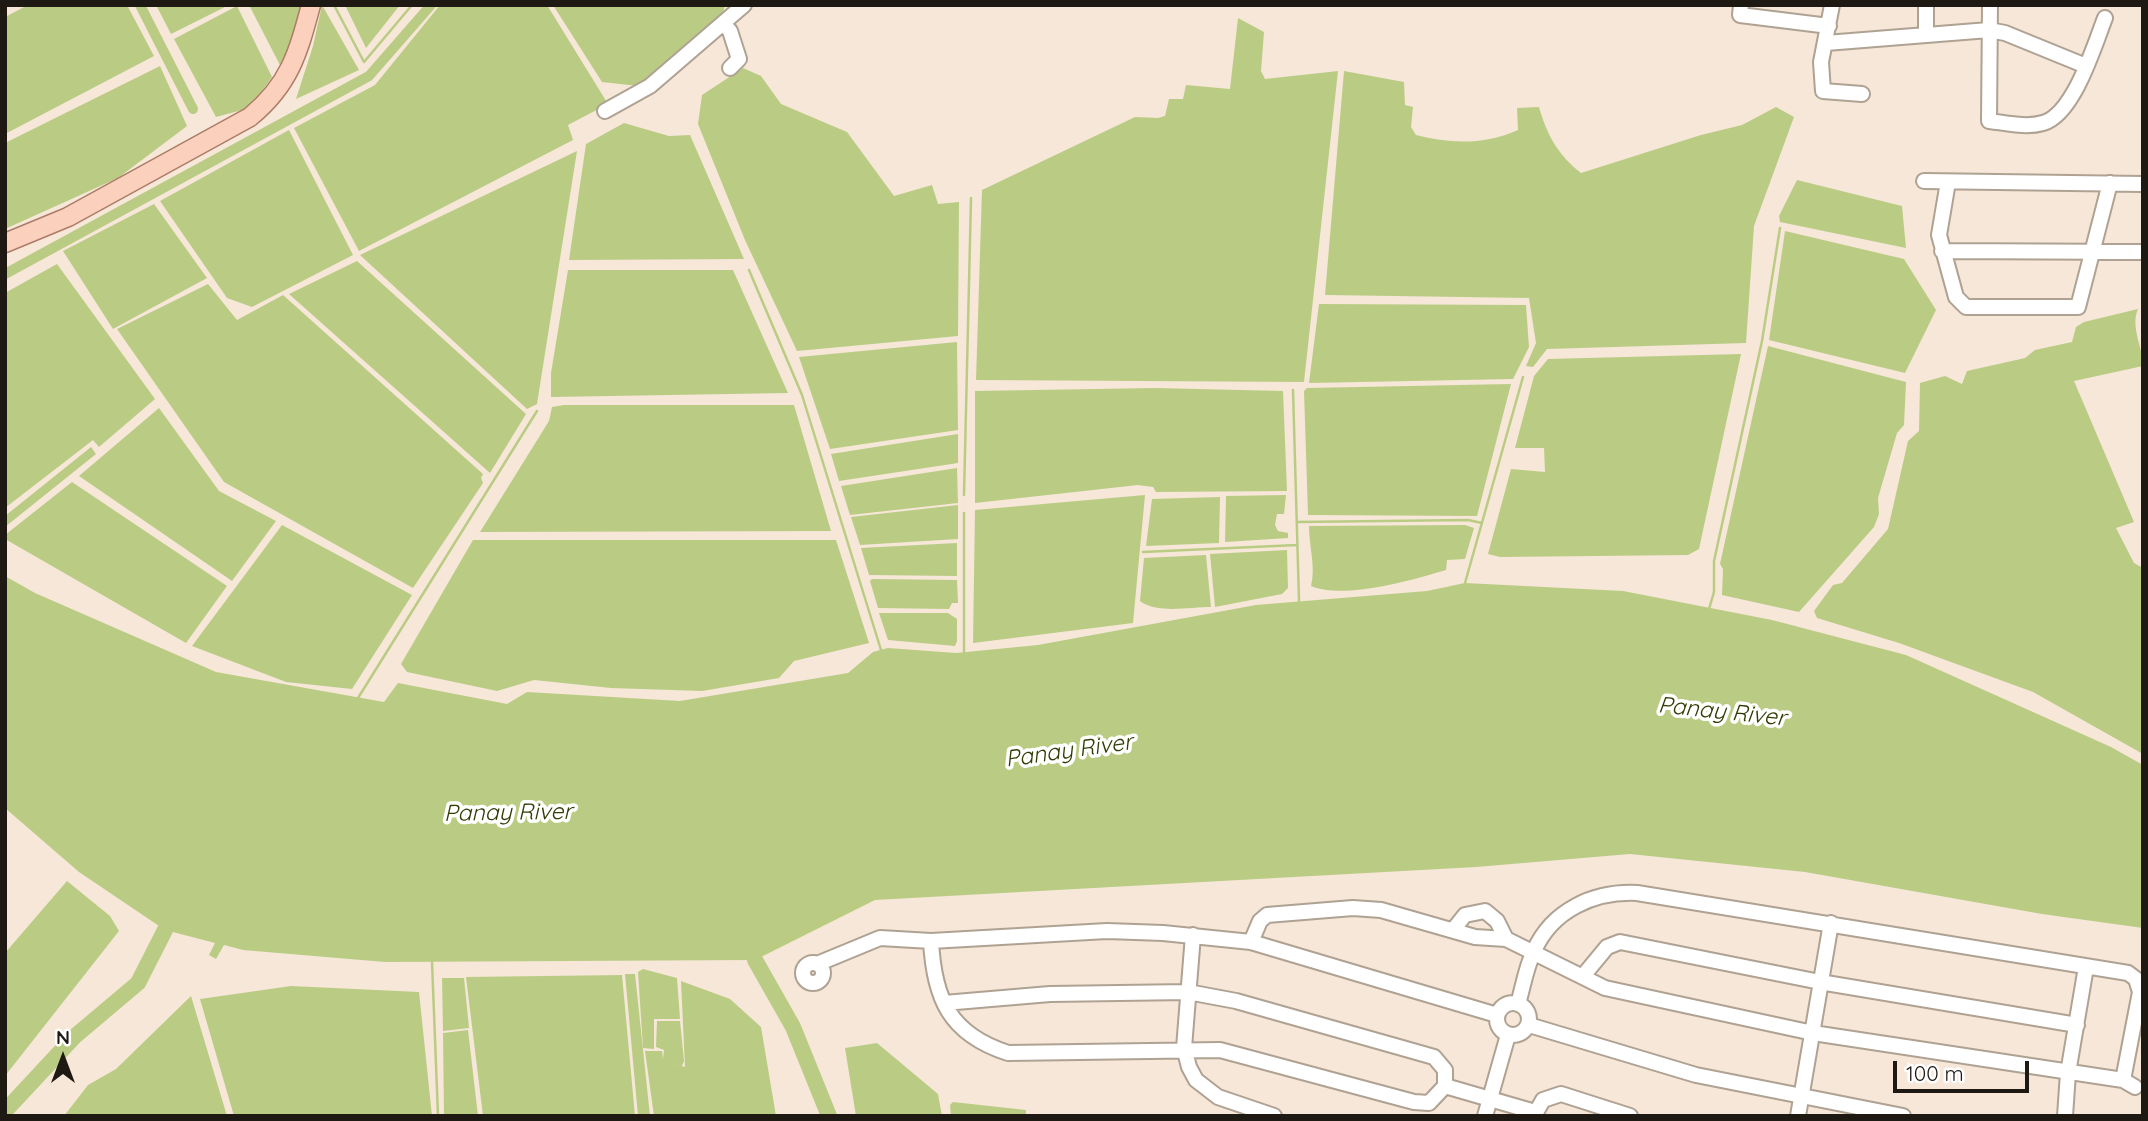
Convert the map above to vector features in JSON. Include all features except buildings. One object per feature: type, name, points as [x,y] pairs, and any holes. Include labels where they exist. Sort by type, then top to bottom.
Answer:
[{"type":"main road","points":[[5,243],[68,217],[250,117],[272,98],[285,80],[298,52],[311,5]]},
{"type":"street","points":[[605,111],[650,86],[744,5]]},
{"type":"street","points":[[1741,5],[1740,15],[1829,26]]},
{"type":"street","points":[[1832,5],[1821,62],[1823,91],[1862,94]]},
{"type":"street","points":[[1926,5],[1926,33]]},
{"type":"street","points":[[1990,5],[1989,121],[2028,126],[2046,122],[2063,112],[2086,66],[2105,18]]},
{"type":"street","points":[[723,23],[730,31],[739,59],[730,68]]},
{"type":"street","points":[[1826,43],[1989,30],[2006,33],[2086,66]]},
{"type":"street","points":[[1924,181],[2143,184]]},
{"type":"street","points":[[1948,182],[1939,235],[1956,297],[1966,307],[2078,307],[2090,251],[2110,183]]},
{"type":"street","points":[[1942,251],[2143,252]]},
{"type":"street","points":[[1251,942],[1260,921],[1267,915],[1353,908],[1381,910],[1475,937],[1506,939],[1533,952],[1583,976],[1605,988],[1812,1033],[2129,1084],[2139,984],[2128,973],[1831,923],[1621,892],[1588,899],[1569,909],[1552,924],[1533,952],[1518,1004]]},
{"type":"street","points":[[1453,930],[1465,915],[1485,911],[1497,921],[1506,939]]},
{"type":"street","points":[[1798,1116],[1831,923]]},
{"type":"street","points":[[817,964],[880,938],[931,941],[1107,931],[1193,935],[1251,942],[1497,1015]]},
{"type":"street","points":[[1193,935],[1184,1048],[1189,1067],[1206,1088],[1230,1103],[1273,1116]]},
{"type":"street","points":[[931,941],[933,975],[938,994],[948,1012],[979,1040],[1008,1053],[1184,1048],[1244,1055],[1414,1102],[1429,1103],[1445,1086],[1445,1070],[1434,1057],[1236,1001],[1188,992],[1050,994],[944,1003]]},
{"type":"street","points":[[1583,976],[1606,947],[1620,942],[1820,982],[2077,1025]]},
{"type":"street","points":[[2065,1116],[2068,1073],[2087,967]]},
{"type":"street","points":[[1508,1004],[1518,1004],[1529,1014],[1529,1025],[1518,1035],[1508,1035],[1497,1025],[1497,1015],[1508,1004]]},
{"type":"street","points":[[1529,1025],[1696,1076],[1903,1116]]},
{"type":"street","points":[[1485,1116],[1508,1035]]},
{"type":"street","points":[[1445,1086],[1534,1114],[1543,1100],[1561,1094],[1630,1116]]},
{"type":"water","points":[[28,5],[127,5],[154,56],[5,134],[5,17]]},
{"type":"water","points":[[156,5],[229,5],[171,34]]},
{"type":"water","points":[[249,5],[301,5],[294,44],[281,67]]},
{"type":"water","points":[[322,5],[359,70],[296,99],[313,46]]},
{"type":"water","points":[[345,5],[400,5],[366,48]]},
{"type":"water","points":[[440,5],[547,5],[608,104],[568,125],[573,140],[359,251],[294,128],[375,85]]},
{"type":"water","points":[[553,5],[725,5],[722,16],[647,87],[602,82]]},
{"type":"water","points":[[237,6],[272,77],[250,108],[216,117],[174,39]]},
{"type":"water","points":[[1238,18],[1264,32],[1261,71],[1265,79],[1338,71],[1304,382],[976,380],[982,190],[1135,117],[1165,116],[1169,99],[1183,99],[1186,85],[1230,89]]},
{"type":"water","points":[[160,66],[187,126],[118,178],[5,229],[5,143]]},
{"type":"water","points":[[743,68],[761,76],[781,104],[847,132],[894,196],[932,185],[938,204],[959,202],[958,336],[797,351],[745,240],[698,124],[702,95]]},
{"type":"water","points":[[1344,71],[1404,82],[1405,105],[1413,107],[1411,127],[1416,135],[1429,138],[1467,142],[1506,135],[1518,130],[1517,108],[1539,107],[1554,144],[1581,173],[1701,135],[1742,125],[1776,107],[1794,117],[1754,226],[1746,343],[1547,349],[1533,367],[1526,366],[1536,343],[1529,298],[1325,295]]},
{"type":"water","points":[[624,123],[669,136],[690,135],[744,259],[569,260],[586,144]]},
{"type":"water","points":[[289,130],[353,255],[252,307],[227,298],[160,201]]},
{"type":"water","points":[[577,151],[537,404],[527,409],[360,255]]},
{"type":"water","points":[[1797,180],[1902,206],[1906,248],[1780,222],[1779,216]]},
{"type":"water","points":[[154,204],[207,278],[113,329],[63,251]]},
{"type":"water","points":[[1785,231],[1904,259],[1936,310],[1905,373],[1769,340]]},
{"type":"water","points":[[357,261],[526,414],[490,473],[289,294]]},
{"type":"water","points":[[57,264],[155,399],[99,447],[93,440],[5,508],[5,293]]},
{"type":"water","points":[[568,270],[733,270],[788,393],[551,397],[551,373]]},
{"type":"water","points":[[208,284],[237,320],[283,295],[483,474],[483,483],[413,588],[224,482],[117,329]]},
{"type":"water","points":[[1319,304],[1526,305],[1529,347],[1513,379],[1309,383]]},
{"type":"water","points":[[2138,309],[2135,323],[2143,366],[2074,381],[2134,522],[2116,528],[2134,563],[2143,568],[2143,754],[2033,692],[1899,643],[1817,618],[1814,611],[1833,585],[1842,583],[1888,529],[1908,441],[1919,431],[1920,383],[1945,376],[1962,384],[1967,371],[2025,358],[2035,350],[2072,342],[2076,327],[2084,322]]},
{"type":"water","points":[[957,342],[958,430],[830,449],[799,357]]},
{"type":"water","points":[[1768,346],[1906,382],[1904,425],[1897,433],[1878,498],[1879,514],[1874,527],[1799,612],[1722,595],[1723,569],[1720,564]]},
{"type":"water","points":[[1741,354],[1699,549],[1688,555],[1500,557],[1488,554],[1511,469],[1545,472],[1544,448],[1515,448],[1534,376],[1548,359]]},
{"type":"water","points":[[1511,384],[1477,516],[1308,515],[1304,391],[1307,388]]},
{"type":"water","points":[[1155,388],[1283,391],[1287,491],[1156,492],[1153,487],[1138,485],[975,503],[975,391]]},
{"type":"water","points":[[794,405],[831,531],[480,532],[549,421],[552,407]]},
{"type":"water","points":[[159,408],[219,491],[276,521],[232,581],[79,476]]},
{"type":"water","points":[[958,434],[958,463],[839,481],[831,454]]},
{"type":"water","points":[[91,447],[96,454],[5,527],[5,516]]},
{"type":"water","points":[[957,468],[958,503],[850,515],[841,486]]},
{"type":"water","points":[[72,482],[227,586],[186,643],[5,539],[5,535]]},
{"type":"water","points":[[1145,495],[1133,623],[973,643],[975,510]]},
{"type":"water","points":[[1286,495],[1284,514],[1277,514],[1275,525],[1278,531],[1288,533],[1288,538],[1225,542],[1226,496]]},
{"type":"water","points":[[1220,497],[1219,543],[1146,546],[1152,499]]},
{"type":"water","points":[[958,505],[958,539],[860,545],[851,517]]},
{"type":"water","points":[[282,525],[412,595],[352,689],[286,682],[192,646]]},
{"type":"water","points":[[1465,525],[1474,528],[1465,559],[1447,560],[1446,570],[1360,590],[1325,590],[1311,586],[1313,564],[1309,526]]},
{"type":"water","points":[[473,540],[836,540],[869,643],[794,661],[779,678],[702,691],[611,688],[534,680],[497,691],[407,672],[401,664]]},
{"type":"water","points":[[957,543],[957,576],[869,575],[861,548]]},
{"type":"water","points":[[1287,550],[1288,588],[1282,594],[1215,607],[1210,554]]},
{"type":"water","points":[[1206,555],[1211,607],[1164,609],[1140,601],[1144,558]]},
{"type":"water","name":"Panay River","points":[[5,576],[35,593],[216,672],[384,702],[398,683],[507,704],[527,692],[680,701],[848,673],[873,652],[888,648],[956,653],[1038,645],[1256,605],[1427,591],[1465,583],[1623,591],[1772,620],[1906,655],[2111,747],[2143,765],[2143,928],[2042,914],[1805,872],[1630,854],[1476,867],[875,900],[755,960],[385,962],[243,950],[224,945],[216,959],[209,955],[215,943],[165,930],[79,872],[5,808]]},
{"type":"water","points":[[957,580],[958,603],[952,603],[949,609],[878,608],[870,581]]},
{"type":"water","points":[[879,613],[948,613],[957,619],[957,641],[955,646],[888,640]]},
{"type":"water","points":[[67,881],[110,916],[119,931],[5,1076],[5,953]]},
{"type":"water","points":[[643,969],[677,978],[680,1019],[654,1019],[654,1049],[643,1048],[638,972]]},
{"type":"water","points":[[625,974],[635,974],[650,1116],[638,1116]]},
{"type":"water","points":[[622,975],[635,1116],[483,1116],[466,977]]},
{"type":"water","points":[[442,978],[464,978],[469,1028],[443,1031]]},
{"type":"water","points":[[681,981],[730,999],[761,1027],[776,1116],[654,1116],[645,1051],[662,1051],[663,1059],[664,1050],[656,1047],[657,1021],[680,1021],[684,1061],[682,1066],[668,1062],[685,1067]]},
{"type":"water","points":[[291,986],[419,992],[432,1116],[234,1116],[200,999]]},
{"type":"water","points":[[191,996],[227,1116],[64,1116],[88,1085],[116,1069]]},
{"type":"water","points":[[468,1030],[478,1116],[444,1116],[443,1033]]},
{"type":"water","points":[[877,1043],[938,1094],[942,1116],[856,1116],[845,1048]]},
{"type":"water","points":[[953,1102],[1026,1110],[1026,1116],[951,1116],[950,1105]]},
{"type":"waterway","points":[[140,5],[193,109]]},
{"type":"waterway","points":[[334,5],[364,62],[412,5]]},
{"type":"waterway","points":[[5,274],[369,76],[431,5]]},
{"type":"waterway","points":[[964,495],[971,198]]},
{"type":"waterway","points":[[1709,609],[1714,592],[1714,561],[1762,341],[1780,228]]},
{"type":"waterway","points":[[749,270],[802,395],[881,650]]},
{"type":"waterway","points":[[1465,583],[1523,377]]},
{"type":"waterway","points":[[1293,390],[1299,601]]},
{"type":"waterway","points":[[358,698],[537,411]]},
{"type":"waterway","points":[[964,513],[964,652]]},
{"type":"waterway","points":[[1297,522],[1468,520],[1482,523]]},
{"type":"waterway","points":[[1143,552],[1297,545]]},
{"type":"waterway","points":[[5,1111],[74,1037],[138,983],[165,930]]},
{"type":"waterway","points":[[755,960],[793,1027],[829,1116]]},
{"type":"waterway","points":[[432,962],[438,1116]]}]
